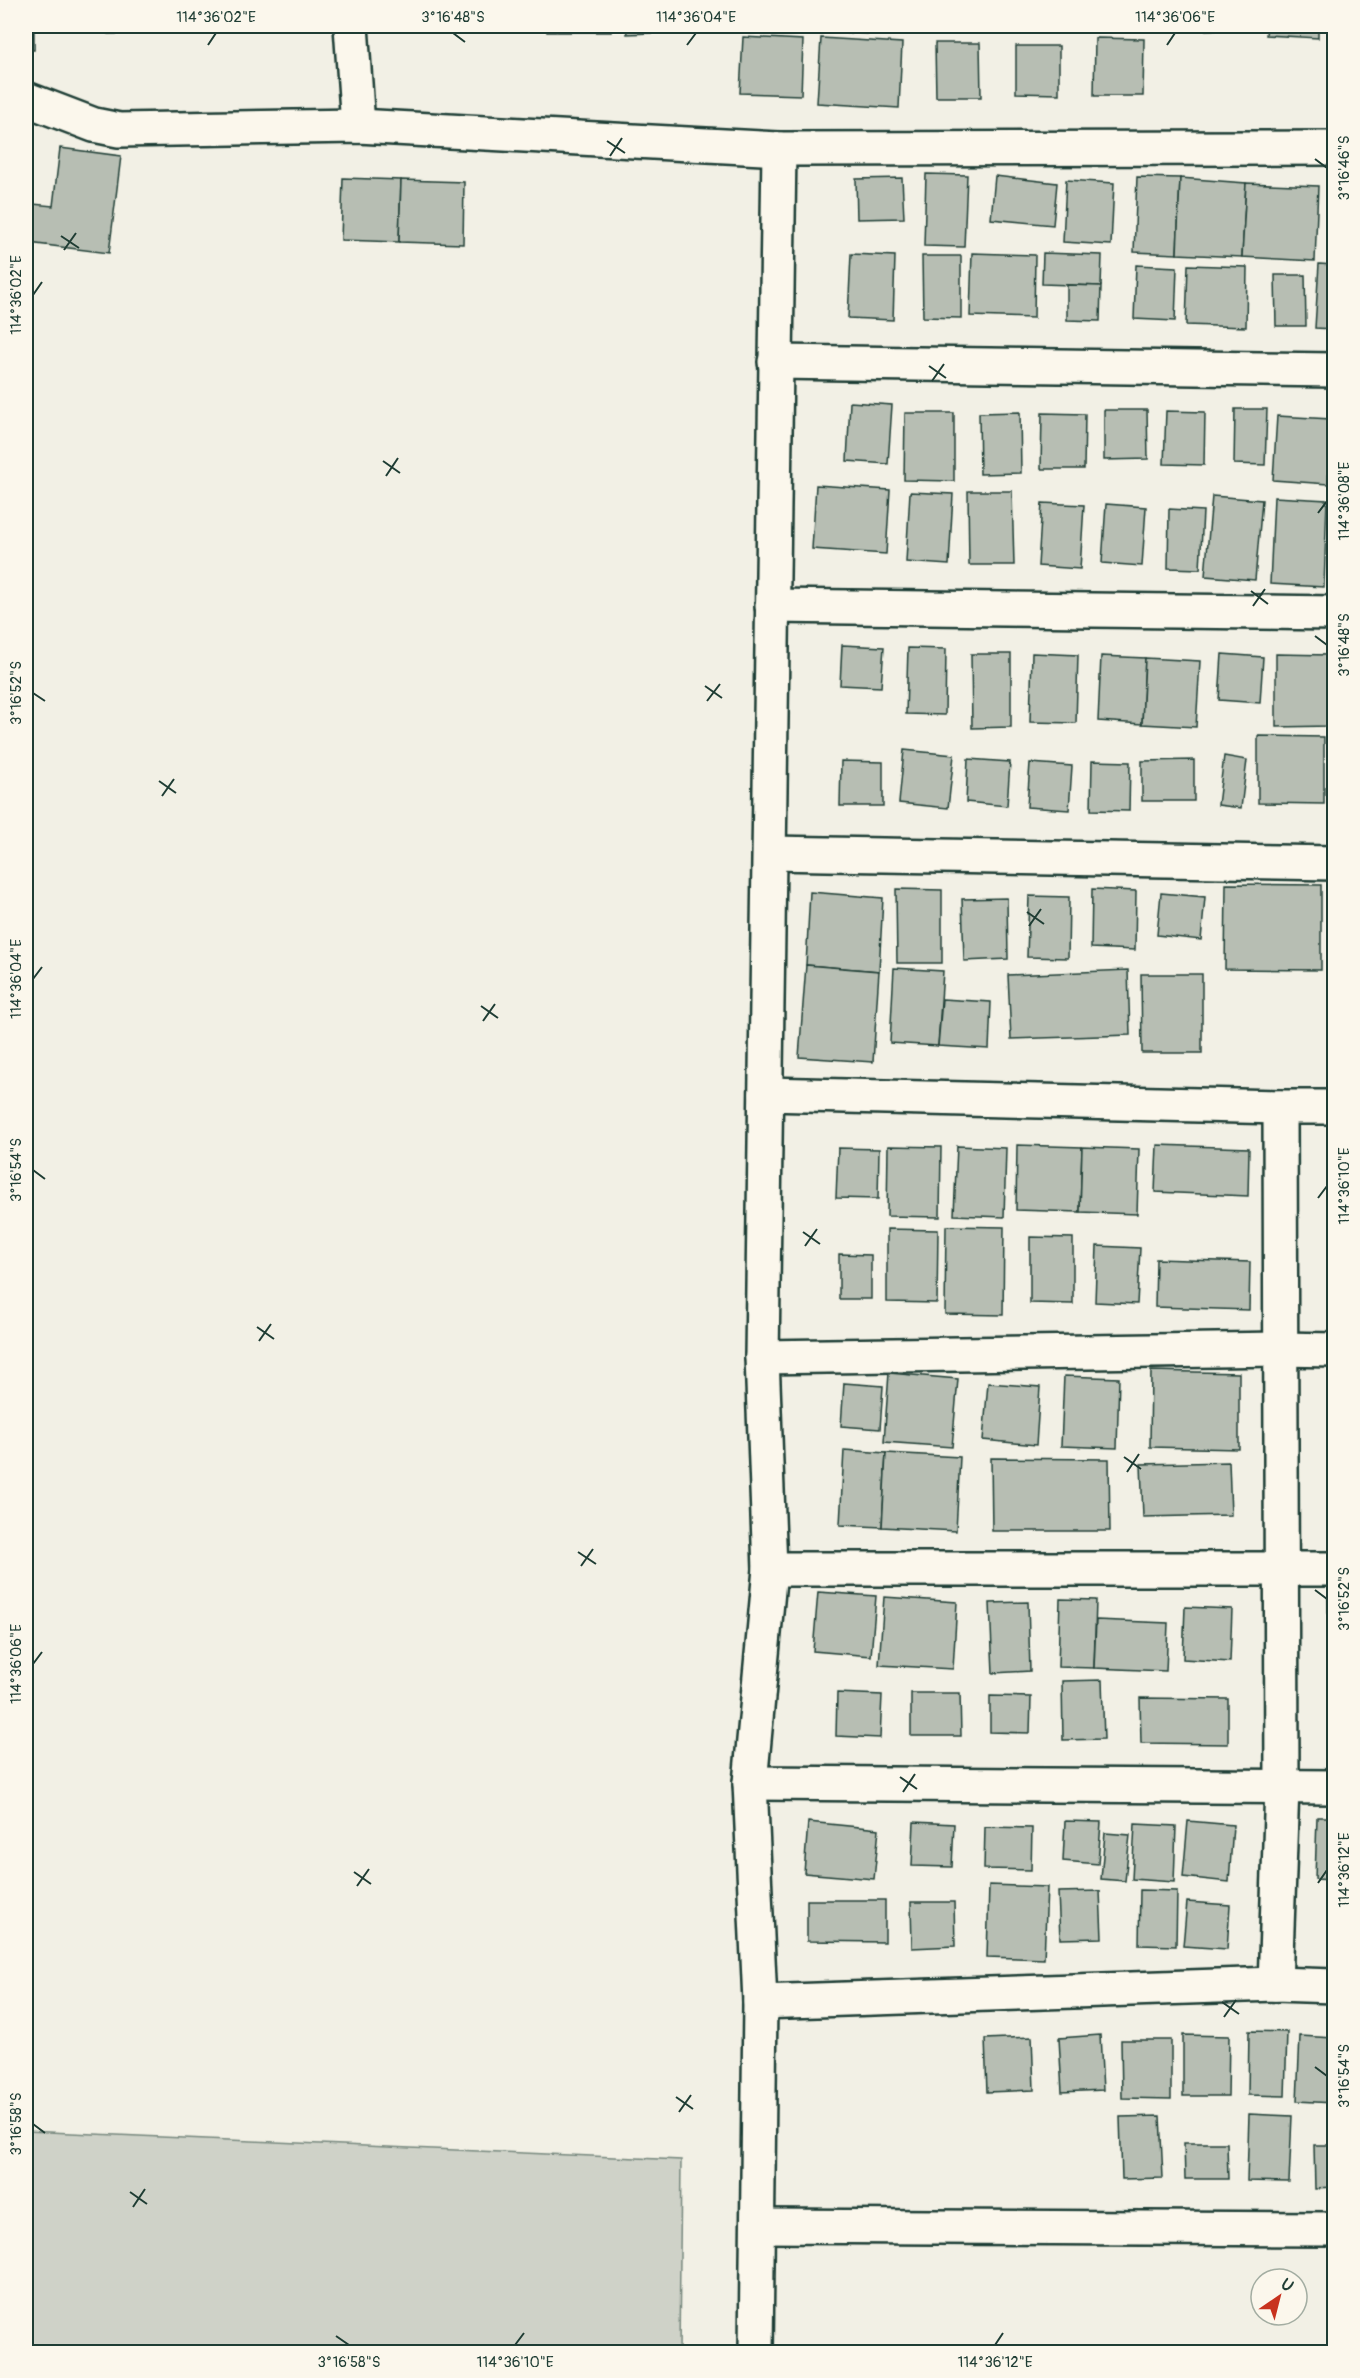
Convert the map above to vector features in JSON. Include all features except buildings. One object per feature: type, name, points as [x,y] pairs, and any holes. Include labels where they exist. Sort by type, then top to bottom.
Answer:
[{"type":"street","points":[[351,26],[358,126]]},
{"type":"street","points":[[26,99],[94,125],[119,130],[358,126],[779,149],[1335,148]]},
{"type":"street","points":[[756,2352],[760,2002],[750,1783],[770,1569],[762,1357],[779,149]]},
{"type":"street","points":[[775,362],[1335,370]]},
{"type":"street","points":[[772,606],[1335,613]]},
{"type":"street","points":[[770,853],[1335,863]]},
{"type":"street","points":[[766,1094],[1335,1107]]},
{"type":"street","points":[[1275,1984],[1282,1787],[1280,1107]]},
{"type":"street","points":[[762,1357],[1335,1350]]},
{"type":"street","points":[[770,1569],[1335,1569]]},
{"type":"street","points":[[750,1783],[1335,1787]]},
{"type":"street","points":[[760,2002],[1275,1984],[1335,1986]]},
{"type":"street","points":[[758,2226],[1335,2229]]},
{"type":"shaded area","points":[[26,2131],[681,2160],[679,2352],[26,2352]]}]
